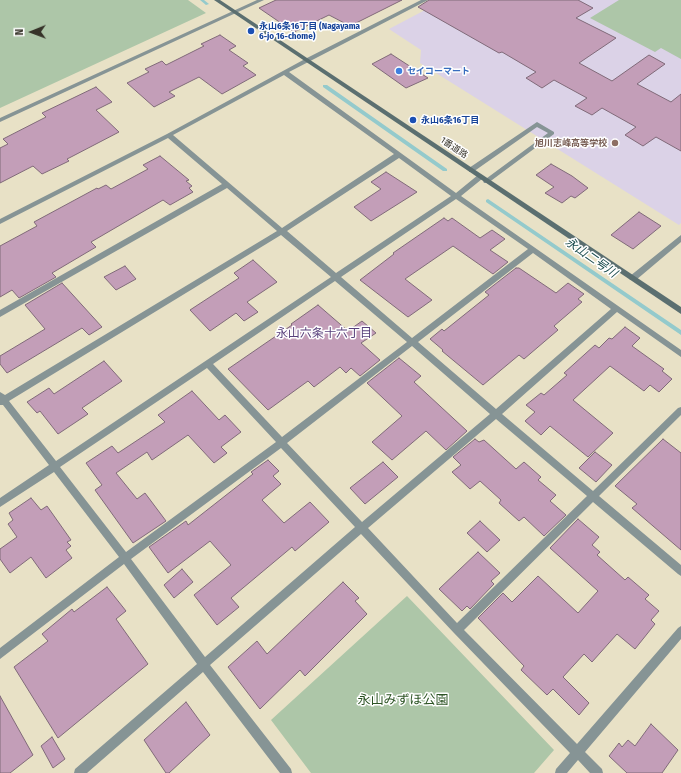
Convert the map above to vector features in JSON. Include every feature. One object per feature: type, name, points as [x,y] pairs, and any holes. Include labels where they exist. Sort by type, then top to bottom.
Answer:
[{"type":"street","name":"1番道路","points":[[217,0],[681,311]]},
{"type":"street","points":[[0,120],[261,0]]},
{"type":"street","points":[[0,222],[169,135],[286,73],[307,60],[425,0]]},
{"type":"street","points":[[286,73],[398,155],[681,354]]},
{"type":"street","points":[[0,503],[208,364],[334,277],[552,133],[537,124],[471,170]]},
{"type":"street","points":[[169,135],[681,571]]},
{"type":"street","points":[[287,773],[204,665],[55,465],[1,399],[282,231],[398,155]]},
{"type":"street","points":[[0,314],[226,185]]},
{"type":"street","points":[[633,278],[681,238]]},
{"type":"street","points":[[0,654],[125,558],[282,442],[533,249]]},
{"type":"street","points":[[79,773],[362,527],[496,414],[616,308]]},
{"type":"street","points":[[208,364],[458,630],[598,773]]},
{"type":"street","points":[[458,630],[681,410]]},
{"type":"street","points":[[560,773],[681,631]]},
{"type":"shaded area","name":"旭川志峰高等学校","points":[[444,0],[681,0],[681,223],[679,225],[420,63],[421,50],[389,29]]},
{"type":"green space","points":[[0,0],[188,0],[206,13],[0,108]]},
{"type":"green space","points":[[619,0],[681,0],[681,59],[661,48],[655,52],[590,18]]},
{"type":"green space","name":"永山みずほ公園","points":[[407,596],[554,750],[534,773],[311,773],[271,720]]},
{"type":"building","points":[[276,0],[402,0],[350,26],[329,15],[294,32],[259,8]]},
{"type":"building","points":[[429,0],[578,0],[593,8],[576,18],[616,38],[579,63],[612,81],[649,55],[665,64],[637,84],[671,102],[681,94],[681,151],[656,137],[643,146],[625,135],[636,127],[602,108],[592,115],[575,106],[587,98],[554,80],[542,88],[526,78],[536,72],[502,52],[499,53],[418,7]]},
{"type":"building","points":[[220,35],[236,46],[229,50],[248,63],[243,66],[256,75],[222,94],[199,77],[169,92],[175,96],[154,107],[127,83],[149,72],[145,69],[162,61],[166,65],[204,46],[201,44]]},
{"type":"building","name":"セイコーマート","points":[[391,54],[428,78],[406,88],[372,64]]},
{"type":"building","points":[[96,87],[112,102],[96,110],[119,132],[67,159],[69,161],[42,174],[33,166],[0,183],[0,148],[8,144],[3,139],[46,117],[42,113]]},
{"type":"building","points":[[160,156],[189,180],[186,181],[192,186],[189,188],[193,192],[170,205],[163,200],[91,242],[96,247],[52,273],[56,277],[19,298],[12,290],[0,297],[0,246],[37,226],[34,222],[97,188],[98,189],[106,185],[111,189],[148,169],[143,165]]},
{"type":"building","points":[[551,164],[572,176],[588,188],[575,198],[571,196],[562,203],[545,193],[554,187],[536,175]]},
{"type":"building","points":[[386,172],[417,192],[371,221],[354,207],[381,189],[371,182]]},
{"type":"building","points":[[639,212],[661,226],[633,249],[611,235]]},
{"type":"building","points":[[444,218],[448,221],[452,218],[480,238],[492,230],[505,239],[490,250],[508,262],[493,274],[453,246],[405,279],[432,300],[408,317],[360,280],[394,254],[393,253]]},
{"type":"building","points":[[253,260],[277,282],[247,302],[258,312],[244,321],[236,313],[210,331],[190,310],[239,278],[234,273]]},
{"type":"building","points":[[125,266],[136,279],[116,290],[104,277]]},
{"type":"building","points":[[516,268],[519,268],[556,293],[568,283],[584,294],[578,299],[582,302],[554,326],[558,330],[524,359],[519,355],[483,385],[430,339],[442,329],[444,331],[489,295],[485,292]]},
{"type":"building","points":[[62,283],[102,327],[89,335],[82,328],[7,373],[0,364],[0,356],[45,329],[25,305]]},
{"type":"building","points":[[318,305],[348,331],[362,321],[376,333],[361,343],[380,360],[360,376],[351,368],[346,373],[340,367],[314,387],[308,381],[268,410],[228,369],[292,325],[291,324]]},
{"type":"building","points":[[625,327],[640,338],[632,346],[664,369],[662,371],[672,379],[659,392],[650,385],[644,391],[610,366],[573,400],[613,433],[588,457],[550,426],[541,435],[525,421],[535,412],[526,405],[541,393],[544,395],[567,375],[564,373],[595,345],[599,348],[609,338],[612,339]]},
{"type":"building","points":[[399,358],[421,376],[414,382],[467,431],[446,450],[426,431],[392,460],[372,442],[402,416],[367,383]]},
{"type":"building","points":[[104,361],[122,381],[82,408],[88,414],[58,434],[40,411],[37,413],[27,402],[49,388],[54,394]]},
{"type":"building","points":[[192,391],[219,420],[225,415],[241,432],[221,447],[227,453],[214,463],[188,435],[152,460],[147,452],[116,473],[137,499],[145,493],[166,521],[133,543],[95,490],[102,485],[86,463],[112,446],[118,453],[165,422],[158,415]]},
{"type":"building","points":[[475,439],[479,442],[484,440],[516,469],[524,462],[541,477],[538,480],[556,495],[550,501],[566,515],[544,536],[524,517],[519,521],[499,503],[501,500],[480,481],[470,489],[452,472],[461,465],[453,457]]},
{"type":"building","points":[[663,439],[681,453],[681,550],[632,508],[637,504],[615,486]]},
{"type":"building","points":[[595,452],[612,465],[596,482],[579,468]]},
{"type":"building","points":[[268,460],[279,471],[273,476],[281,484],[262,500],[284,523],[310,502],[329,522],[295,551],[292,547],[231,598],[239,607],[217,625],[194,595],[231,565],[210,541],[168,573],[149,547],[186,521],[188,525],[253,474],[251,472]]},
{"type":"building","points":[[383,462],[398,477],[365,504],[350,488]]},
{"type":"building","points":[[31,498],[41,510],[47,506],[71,540],[67,542],[71,546],[66,550],[72,558],[46,578],[31,557],[10,573],[0,559],[0,549],[17,537],[8,524],[13,520],[9,513]]},
{"type":"building","points":[[578,519],[599,537],[592,545],[600,552],[597,555],[625,580],[628,577],[649,595],[645,599],[659,611],[651,620],[655,624],[635,649],[617,634],[592,662],[584,654],[563,677],[589,703],[579,715],[553,689],[547,695],[521,670],[524,666],[478,618],[503,593],[512,602],[538,576],[578,613],[598,591],[550,548]]},
{"type":"building","points":[[480,521],[500,540],[487,552],[467,533]]},
{"type":"building","points":[[478,552],[500,573],[491,581],[494,584],[470,609],[467,606],[462,611],[439,589]]},
{"type":"building","points":[[182,569],[193,582],[174,598],[164,585]]},
{"type":"building","points":[[343,582],[359,598],[355,601],[367,614],[305,676],[300,670],[260,709],[228,667],[257,641],[267,654]]},
{"type":"building","points":[[107,587],[126,611],[116,619],[148,664],[58,738],[14,667],[48,641],[42,634],[72,609],[74,612]]},
{"type":"building","points":[[0,696],[33,755],[10,773],[0,773]]},
{"type":"building","points":[[186,702],[210,735],[169,773],[166,773],[144,740]]},
{"type":"building","points":[[651,724],[678,750],[662,773],[627,773],[609,756],[619,743],[622,747],[628,740],[635,746]]},
{"type":"building","points":[[52,737],[65,759],[53,768],[41,746]]},
{"type":"waterway","name":"永山二号川","points":[[202,0],[207,4]]},
{"type":"waterway","name":"永山二号川","points":[[325,86],[445,170]]},
{"type":"waterway","name":"永山二号川","points":[[488,201],[681,333]]},
{"type":"place","name":"永山6条16丁目 (Nagayama 6-jo 16-chome)","points":[[251,31]]},
{"type":"place","name":"セイコーマート","points":[[399,71]]},
{"type":"place","name":"永山6条16丁目","points":[[413,120]]},
{"type":"place","name":"旭川志峰高等学校","points":[[615,143]]},
{"type":"district","name":"永山六条十六丁目","points":[[324,334]]}]
